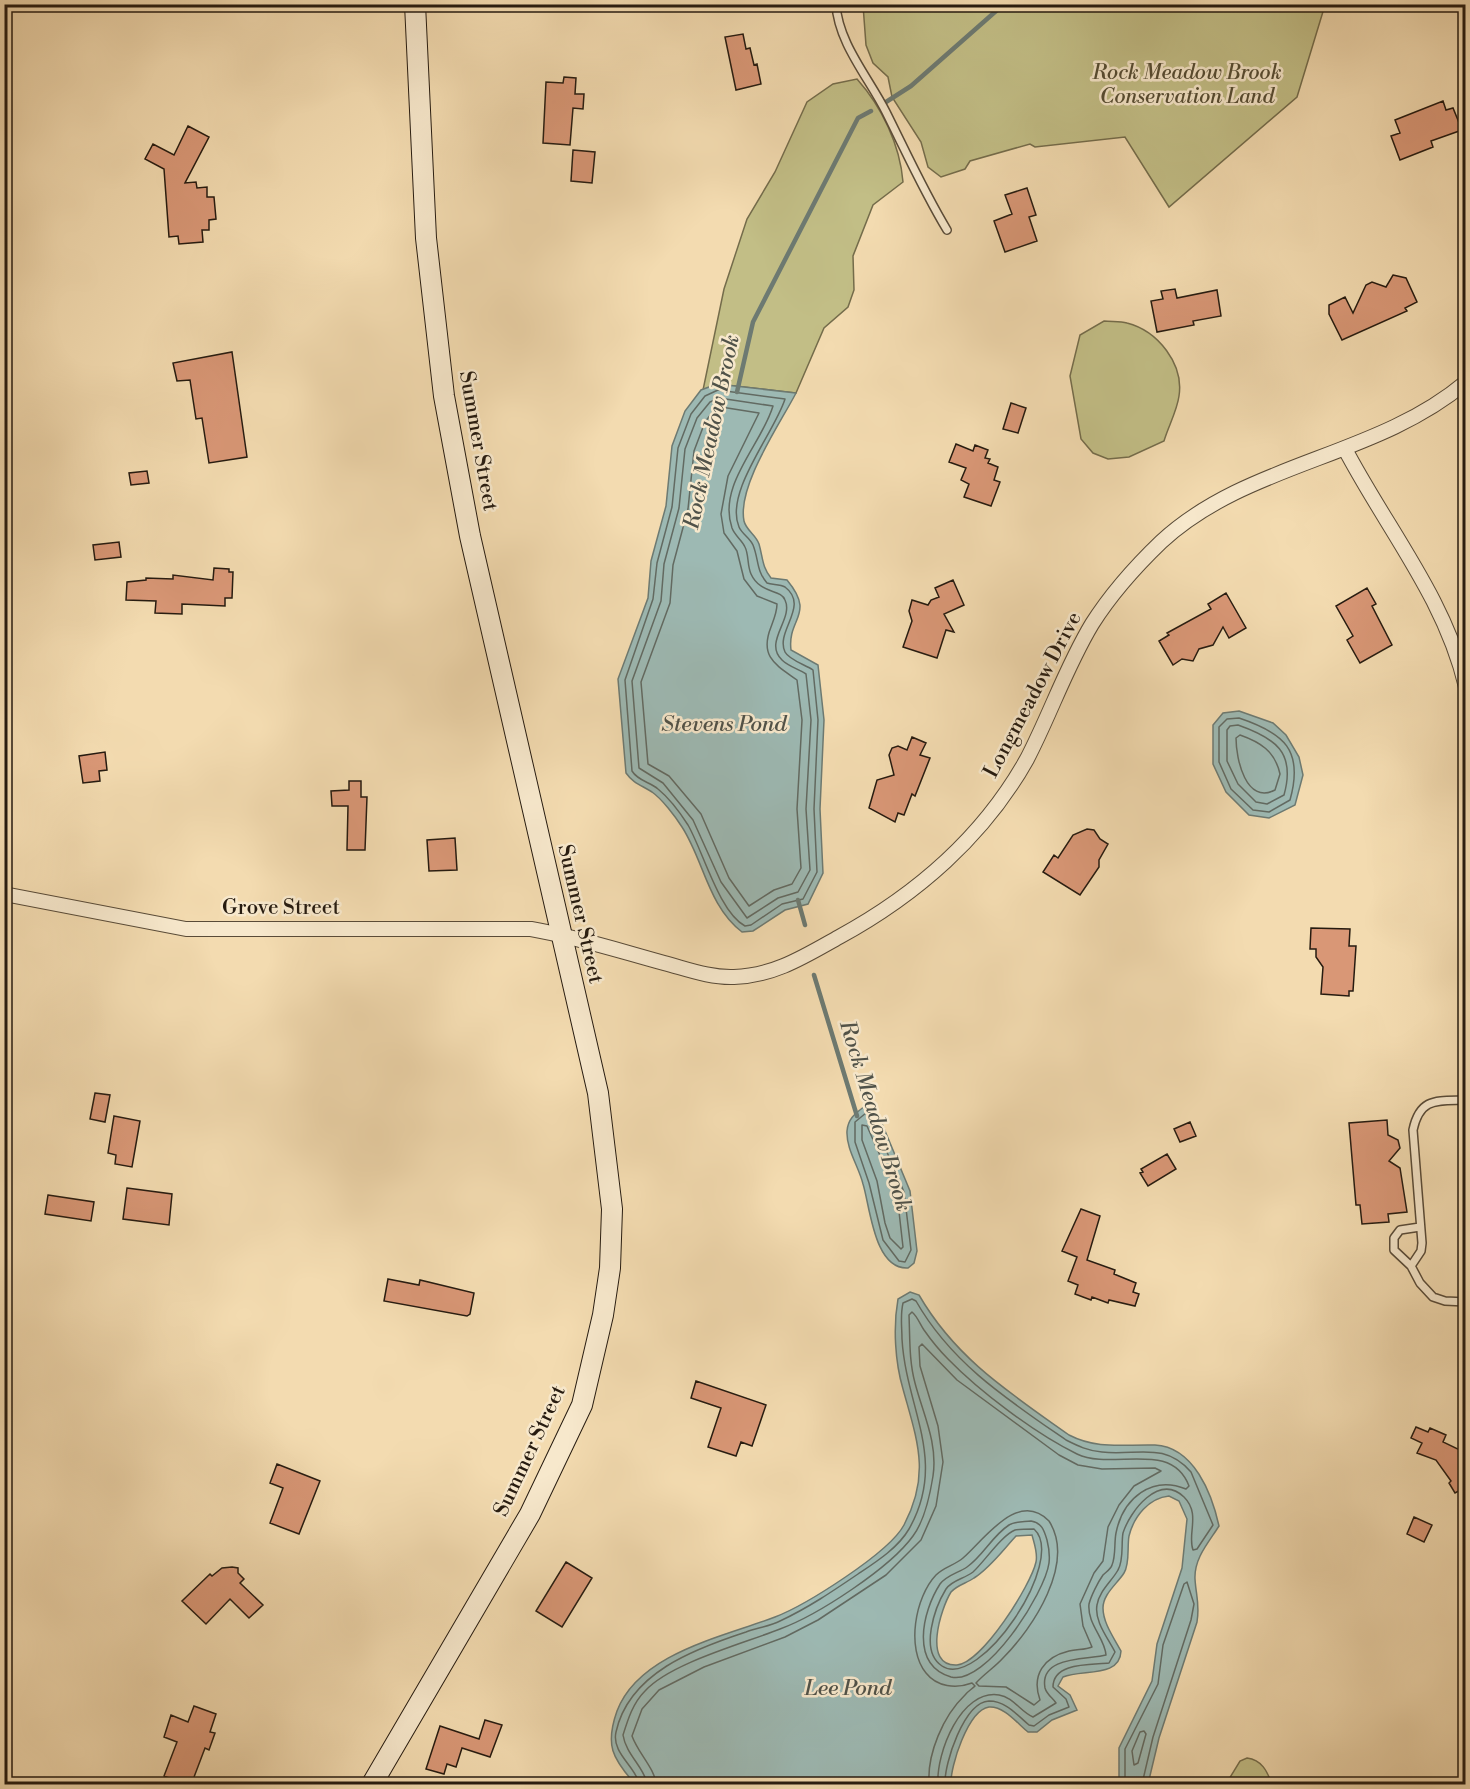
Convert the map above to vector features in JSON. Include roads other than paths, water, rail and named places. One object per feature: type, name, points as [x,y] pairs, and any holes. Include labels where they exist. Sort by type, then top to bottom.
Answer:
[{"type":"main road","name":"Summer Street","points":[[372,1785],[530,1514],[582,1405],[594,1362],[610,1268],[612,1209],[598,1093],[470,536],[444,396],[426,238],[415,4]]},
{"type":"street","name":"Longmeadow Drive","points":[[560,934],[697,972],[732,977],[776,970],[852,930],[927,878],[964,844],[997,805],[1026,759],[1091,625],[1112,595],[1144,558],[1193,515],[1228,495],[1266,477],[1345,450],[1420,412],[1466,382]]},
{"type":"street","points":[[1345,450],[1430,592],[1448,628],[1466,687]]},
{"type":"street","name":"Grove Street","points":[[4,894],[186,929],[502,928],[560,934]]},
{"type":"lane","points":[[836,4],[837,17],[861,71],[885,110],[921,186],[946,230]]},
{"type":"lane","points":[[1411,1266],[1421,1251],[1413,1130],[1416,1116],[1427,1104],[1466,1100]]},
{"type":"lane","points":[[1420,1227],[1400,1230],[1394,1238],[1395,1250],[1411,1266],[1419,1283],[1433,1297],[1445,1301],[1466,1302]]},
{"type":"water","name":"Stevens Pond","points":[[717,384],[796,393],[753,473],[744,507],[744,521],[758,541],[768,574],[771,578],[787,580],[799,601],[800,609],[791,639],[791,650],[818,665],[824,720],[820,809],[823,873],[808,904],[785,910],[753,931],[742,932],[721,909],[690,840],[676,818],[656,795],[634,782],[626,773],[618,679],[648,598],[651,561],[666,506],[672,446],[685,411],[701,390]]},
{"type":"water","points":[[1239,711],[1273,723],[1286,735],[1299,757],[1303,775],[1295,805],[1269,818],[1249,815],[1226,792],[1213,764],[1213,725],[1223,713]]},
{"type":"water","points":[[865,1106],[878,1114],[910,1191],[917,1251],[914,1263],[908,1268],[897,1266],[888,1259],[881,1248],[875,1235],[866,1194],[847,1138],[849,1123],[853,1116]]},
{"type":"water","name":"Lee Pond","points":[[910,1292],[919,1295],[934,1318],[967,1356],[1005,1389],[1069,1435],[1090,1443],[1155,1445],[1169,1448],[1191,1463],[1206,1487],[1219,1526],[1203,1551],[1195,1571],[1197,1622],[1159,1738],[1148,1784],[1119,1784],[1119,1748],[1152,1681],[1157,1644],[1182,1568],[1187,1519],[1179,1501],[1169,1496],[1155,1500],[1139,1515],[1129,1536],[1126,1569],[1104,1603],[1105,1619],[1121,1651],[1119,1660],[1107,1669],[1063,1677],[1058,1686],[1070,1695],[1077,1710],[1052,1720],[1037,1732],[1028,1732],[1010,1716],[995,1707],[981,1710],[967,1728],[962,1740],[951,1776],[951,1784],[635,1784],[616,1758],[611,1742],[617,1711],[628,1691],[644,1675],[663,1661],[685,1650],[775,1617],[806,1602],[846,1577],[882,1550],[904,1525],[917,1489],[919,1457],[917,1441],[900,1379],[895,1333],[898,1299]],"holes":[[[1032,1535],[1036,1562],[1025,1588],[1004,1621],[992,1638],[967,1661],[957,1665],[946,1663],[940,1657],[937,1635],[943,1610],[951,1592],[985,1569],[1016,1536]]]},
{"type":"waterway","name":"Rock Meadow Brook","points":[[886,102],[911,86],[1004,4]]},
{"type":"waterway","name":"Rock Meadow Brook","points":[[737,392],[753,322],[858,118],[871,111]]},
{"type":"waterway","name":"Rock Meadow Brook","points":[[798,900],[805,925]]},
{"type":"waterway","name":"Rock Meadow Brook","points":[[814,975],[857,1116]]},
{"type":"park label","name":"Rock Meadow Brook Conservation Land","points":[[1187,85]]}]
